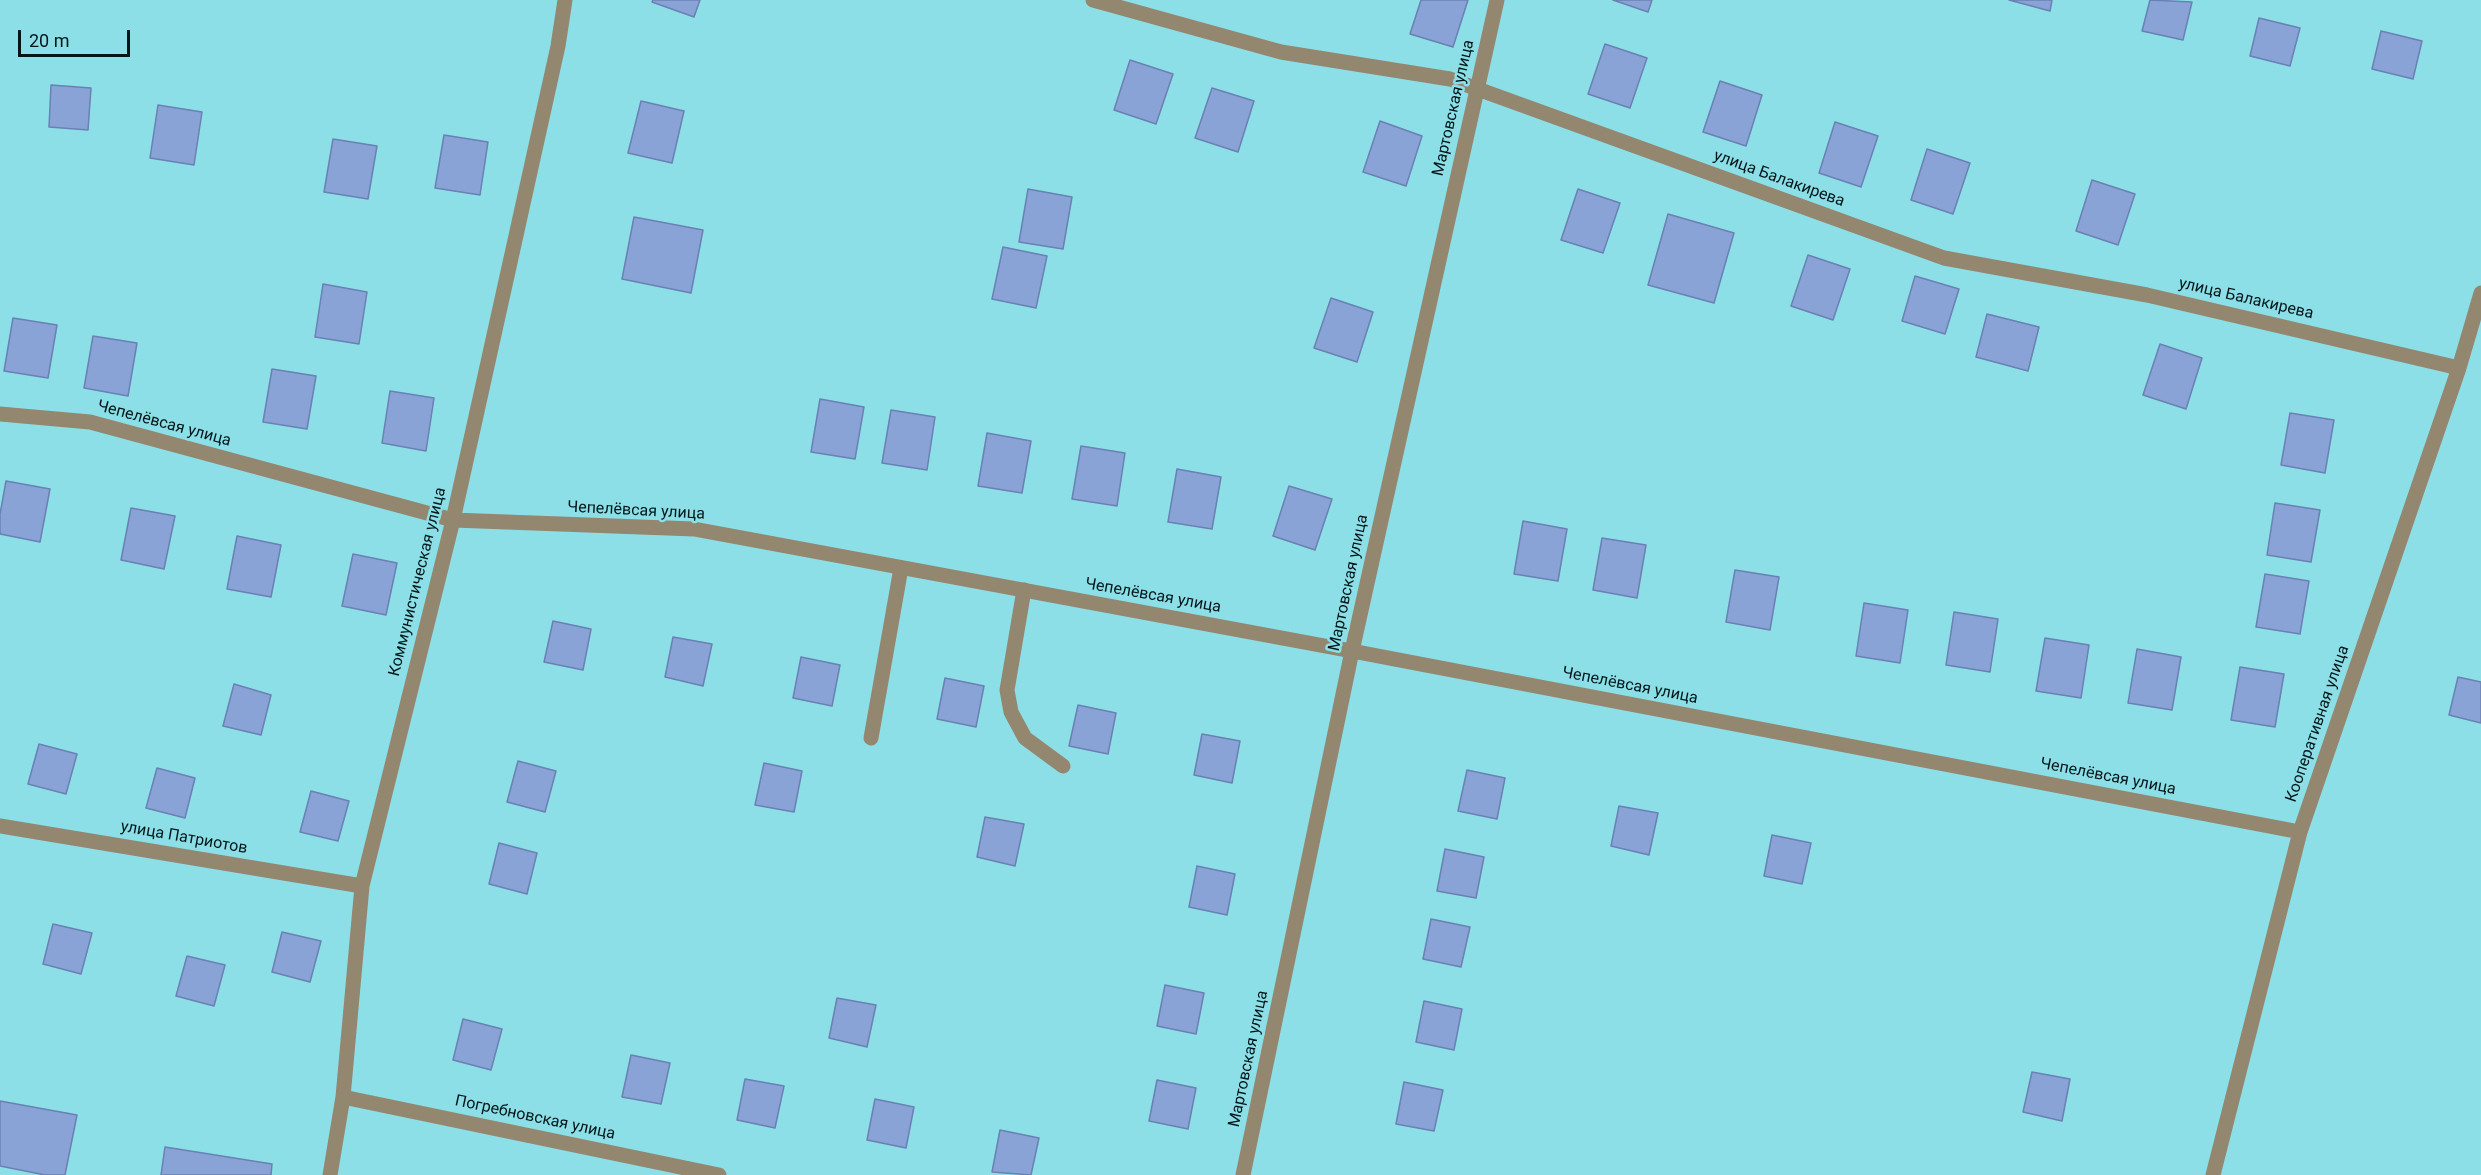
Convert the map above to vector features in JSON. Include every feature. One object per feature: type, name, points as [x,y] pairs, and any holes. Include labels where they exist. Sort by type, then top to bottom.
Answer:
[{"type":"street","name":"Коммунистическая улица","points":[[330,1175],[343,1097],[362,886],[453,520],[558,46],[565,0]]},
{"type":"street","name":"улица Балакирева","points":[[1093,0],[1281,52],[1450,79],[1944,258],[2147,295],[2459,368]]},
{"type":"street","name":"Мартовская улица","points":[[1243,1175],[1352,651],[1497,0]]},
{"type":"street","name":"Кооперативная улица","points":[[2213,1175],[2300,832],[2459,368],[2481,293]]},
{"type":"street","name":"Чепелёвсая улица","points":[[0,414],[90,422],[453,520],[694,530],[1352,651],[2300,832]]},
{"type":"street","points":[[871,738],[901,568]]},
{"type":"street","points":[[1024,590],[1007,690],[1011,712],[1025,738],[1063,766]]},
{"type":"street","name":"улица Патриотов","points":[[0,826],[362,886]]},
{"type":"street","name":"Погребновская улица","points":[[343,1097],[719,1175]]},
{"type":"building","points":[[653,0],[700,0],[694,17],[652,2]]},
{"type":"building","points":[[1421,0],[1468,0],[1453,47],[1410,34]]},
{"type":"building","points":[[1613,0],[1652,0],[1648,12]]},
{"type":"building","points":[[2009,0],[2052,0],[2050,11]]},
{"type":"building","points":[[2150,0],[2192,2],[2183,40],[2142,31]]},
{"type":"building","points":[[2259,18],[2300,28],[2290,66],[2250,56]]},
{"type":"building","points":[[2381,31],[2422,41],[2413,79],[2372,69]]},
{"type":"building","points":[[1605,44],[1647,58],[1630,108],[1588,94]]},
{"type":"building","points":[[1130,60],[1173,74],[1156,124],[1114,110]]},
{"type":"building","points":[[1720,81],[1762,95],[1746,146],[1703,132]]},
{"type":"building","points":[[51,85],[91,88],[88,130],[49,127]]},
{"type":"building","points":[[1212,88],[1254,101],[1238,152],[1195,138]]},
{"type":"building","points":[[641,101],[684,111],[672,163],[628,153]]},
{"type":"building","points":[[158,105],[202,112],[194,165],[150,158]]},
{"type":"building","points":[[1380,121],[1422,136],[1406,186],[1363,172]]},
{"type":"building","points":[[1835,122],[1878,136],[1861,187],[1819,173]]},
{"type":"building","points":[[444,135],[488,142],[480,195],[435,188]]},
{"type":"building","points":[[333,139],[377,146],[368,199],[324,192]]},
{"type":"building","points":[[1927,149],[1970,163],[1953,214],[1911,200]]},
{"type":"building","points":[[2092,180],[2135,194],[2118,245],[2076,231]]},
{"type":"building","points":[[1028,189],[1072,197],[1063,249],[1019,242]]},
{"type":"building","points":[[1578,189],[1620,203],[1603,253],[1561,240]]},
{"type":"building","points":[[1668,214],[1734,233],[1714,303],[1648,285]]},
{"type":"building","points":[[634,217],[703,230],[691,293],[622,279]]},
{"type":"building","points":[[1003,247],[1047,256],[1036,308],[992,299]]},
{"type":"building","points":[[1808,255],[1850,269],[1833,320],[1791,306]]},
{"type":"building","points":[[1915,276],[1959,289],[1945,334],[1902,321]]},
{"type":"building","points":[[323,284],[367,292],[359,344],[315,337]]},
{"type":"building","points":[[1331,298],[1373,312],[1357,362],[1314,348]]},
{"type":"building","points":[[1987,314],[2039,327],[2028,371],[1976,357]]},
{"type":"building","points":[[13,318],[57,325],[48,378],[4,371]]},
{"type":"building","points":[[93,336],[137,343],[128,396],[84,388]]},
{"type":"building","points":[[2160,344],[2202,358],[2186,409],[2143,395]]},
{"type":"building","points":[[272,369],[316,376],[307,429],[263,422]]},
{"type":"building","points":[[390,391],[434,398],[426,451],[382,443]]},
{"type":"building","points":[[820,399],[864,407],[855,459],[811,452]]},
{"type":"building","points":[[891,410],[935,417],[927,470],[882,463]]},
{"type":"building","points":[[2290,413],[2334,420],[2325,473],[2281,465]]},
{"type":"building","points":[[987,433],[1031,441],[1022,493],[978,486]]},
{"type":"building","points":[[1081,446],[1125,453],[1117,506],[1072,499]]},
{"type":"building","points":[[1177,469],[1221,477],[1212,529],[1168,522]]},
{"type":"building","points":[[6,481],[50,489],[40,542],[0,534],[0,514]]},
{"type":"building","points":[[1289,486],[1332,499],[1315,550],[1273,536]]},
{"type":"building","points":[[2275,503],[2320,510],[2311,562],[2267,555]]},
{"type":"building","points":[[131,508],[175,516],[164,569],[121,560]]},
{"type":"building","points":[[1523,521],[1567,529],[1558,581],[1514,574]]},
{"type":"building","points":[[237,536],[281,545],[271,597],[227,589]]},
{"type":"building","points":[[1602,538],[1646,545],[1637,598],[1593,590]]},
{"type":"building","points":[[353,554],[397,563],[386,615],[342,606]]},
{"type":"building","points":[[1735,570],[1779,577],[1770,630],[1726,622]]},
{"type":"building","points":[[2265,574],[2309,581],[2300,634],[2256,627]]},
{"type":"building","points":[[1864,603],[1908,610],[1900,663],[1856,656]]},
{"type":"building","points":[[1954,612],[1998,619],[1990,672],[1946,665]]},
{"type":"building","points":[[553,621],[591,629],[583,670],[544,662]]},
{"type":"building","points":[[673,637],[712,644],[703,686],[665,677]]},
{"type":"building","points":[[2045,638],[2089,645],[2081,698],[2036,691]]},
{"type":"building","points":[[2137,649],[2181,657],[2172,710],[2128,703]]},
{"type":"building","points":[[801,657],[840,665],[832,706],[793,698]]},
{"type":"building","points":[[2240,667],[2284,674],[2275,727],[2231,720]]},
{"type":"building","points":[[2458,677],[2481,682],[2481,723],[2449,715]]},
{"type":"building","points":[[945,678],[984,686],[976,727],[937,719]]},
{"type":"building","points":[[234,684],[271,695],[261,735],[223,726]]},
{"type":"building","points":[[1078,705],[1116,713],[1108,754],[1069,746]]},
{"type":"building","points":[[1202,734],[1240,741],[1232,783],[1194,775]]},
{"type":"building","points":[[39,744],[77,754],[66,794],[28,784]]},
{"type":"building","points":[[518,761],[556,771],[545,812],[507,802]]},
{"type":"building","points":[[764,763],[802,771],[794,812],[755,805]]},
{"type":"building","points":[[157,768],[195,778],[185,818],[146,808]]},
{"type":"building","points":[[1467,770],[1505,778],[1497,819],[1458,811]]},
{"type":"building","points":[[311,791],[349,801],[338,841],[300,832]]},
{"type":"building","points":[[1619,806],[1658,813],[1649,855],[1611,846]]},
{"type":"building","points":[[985,817],[1024,824],[1015,866],[977,857]]},
{"type":"building","points":[[1772,835],[1811,843],[1802,884],[1764,876]]},
{"type":"building","points":[[499,843],[537,853],[527,894],[489,884]]},
{"type":"building","points":[[1445,849],[1484,857],[1476,898],[1437,891]]},
{"type":"building","points":[[1197,866],[1235,874],[1227,915],[1189,907]]},
{"type":"building","points":[[1431,919],[1470,927],[1461,967],[1423,959]]},
{"type":"building","points":[[53,924],[92,933],[81,974],[43,964]]},
{"type":"building","points":[[282,932],[321,941],[310,982],[272,972]]},
{"type":"building","points":[[187,956],[225,965],[214,1006],[176,996]]},
{"type":"building","points":[[1165,985],[1204,993],[1196,1034],[1157,1026]]},
{"type":"building","points":[[837,998],[876,1005],[867,1047],[829,1038]]},
{"type":"building","points":[[1424,1001],[1462,1009],[1454,1050],[1416,1042]]},
{"type":"building","points":[[463,1019],[502,1029],[491,1070],[453,1060]]},
{"type":"building","points":[[631,1055],[670,1063],[661,1104],[622,1097]]},
{"type":"building","points":[[2032,1072],[2070,1079],[2062,1121],[2023,1112]]},
{"type":"building","points":[[745,1079],[784,1086],[775,1128],[737,1120]]},
{"type":"building","points":[[1157,1080],[1196,1088],[1188,1129],[1149,1121]]},
{"type":"building","points":[[1404,1082],[1443,1090],[1434,1131],[1396,1124]]},
{"type":"building","points":[[875,1099],[914,1107],[906,1148],[867,1140]]},
{"type":"building","points":[[0,1101],[77,1115],[65,1175],[45,1175],[0,1166]]},
{"type":"building","points":[[1000,1130],[1039,1138],[1031,1175],[992,1172]]},
{"type":"building","points":[[165,1147],[272,1164],[271,1175],[161,1175]]}]
